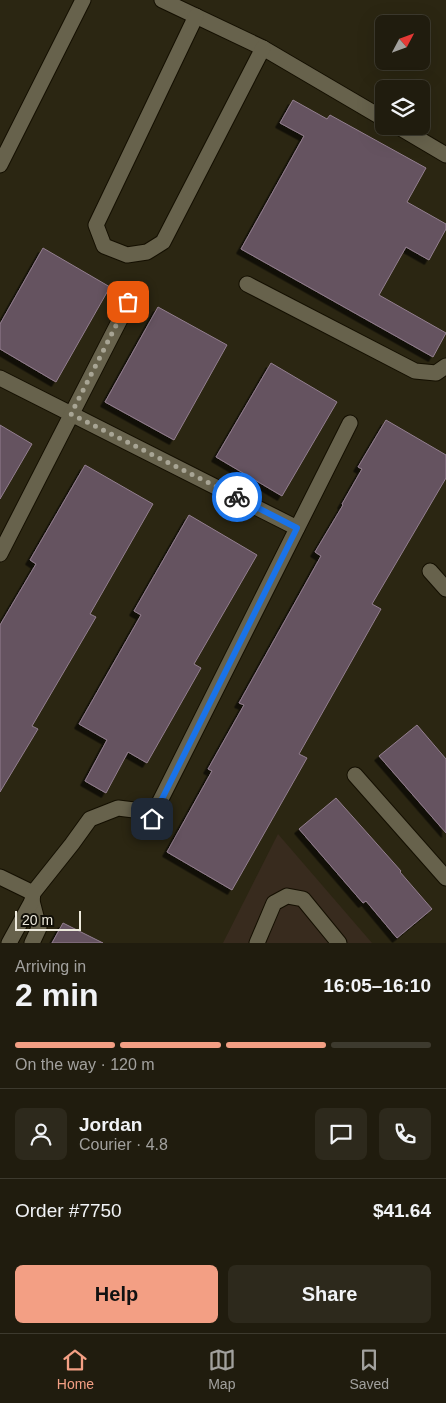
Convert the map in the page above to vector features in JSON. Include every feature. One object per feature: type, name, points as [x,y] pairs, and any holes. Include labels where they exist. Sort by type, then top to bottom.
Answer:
[{"type":"street","points":[[0,165],[83,0]]},
{"type":"street","points":[[162,0],[263,48],[375,113]]},
{"type":"street","points":[[196,16],[96,225],[104,246],[127,255],[147,252],[163,242],[263,48]]},
{"type":"street","points":[[412,135],[446,155]]},
{"type":"street","points":[[247,284],[415,371],[436,372],[446,366]]},
{"type":"street","points":[[0,554],[128,302]]},
{"type":"street","points":[[0,378],[297,528]]},
{"type":"street","points":[[9,943],[32,897],[90,819],[118,808],[134,810],[152,819],[350,422]]},
{"type":"street","points":[[430,571],[446,590]]},
{"type":"street","points":[[355,775],[446,878]]},
{"type":"street","points":[[0,877],[32,897],[39,928],[32,943]]},
{"type":"street","points":[[258,943],[274,903],[287,896],[303,899],[331,939]]},
{"type":"shaded area","points":[[278,834],[372,943],[223,943]]},
{"type":"building","points":[[293,100],[327,119],[330,115],[426,168],[407,202],[446,224],[446,229],[429,260],[406,247],[379,295],[446,333],[433,357],[241,249],[304,136],[280,123]]},
{"type":"building","points":[[43,248],[110,287],[56,382],[0,349],[0,324]]},
{"type":"building","points":[[158,307],[227,345],[174,440],[105,402]]},
{"type":"building","points":[[271,363],[337,402],[282,496],[216,457]]},
{"type":"building","points":[[386,420],[446,455],[446,478],[372,604],[381,609],[299,754],[307,758],[232,890],[167,852],[212,771],[208,769],[244,705],[239,703],[321,556],[315,552],[362,469],[358,467]]},
{"type":"building","points":[[0,425],[32,444],[0,499]]},
{"type":"building","points":[[85,465],[153,504],[90,614],[96,617],[32,726],[38,729],[0,792],[0,625],[36,564],[30,560]]},
{"type":"building","points":[[189,515],[257,555],[194,664],[201,668],[147,763],[128,752],[106,793],[85,781],[107,740],[79,724],[141,615],[134,611]]},
{"type":"building","points":[[417,725],[446,759],[446,833],[379,756]]},
{"type":"building","points":[[336,798],[432,909],[397,938],[366,901],[363,903],[299,829]]},
{"type":"building","points":[[63,923],[103,943],[52,943]]},
{"type":"way so far","points":[[128,302],[71,414],[237,497]]},
{"type":"route","points":[[152,819],[297,528],[237,497]]}]
